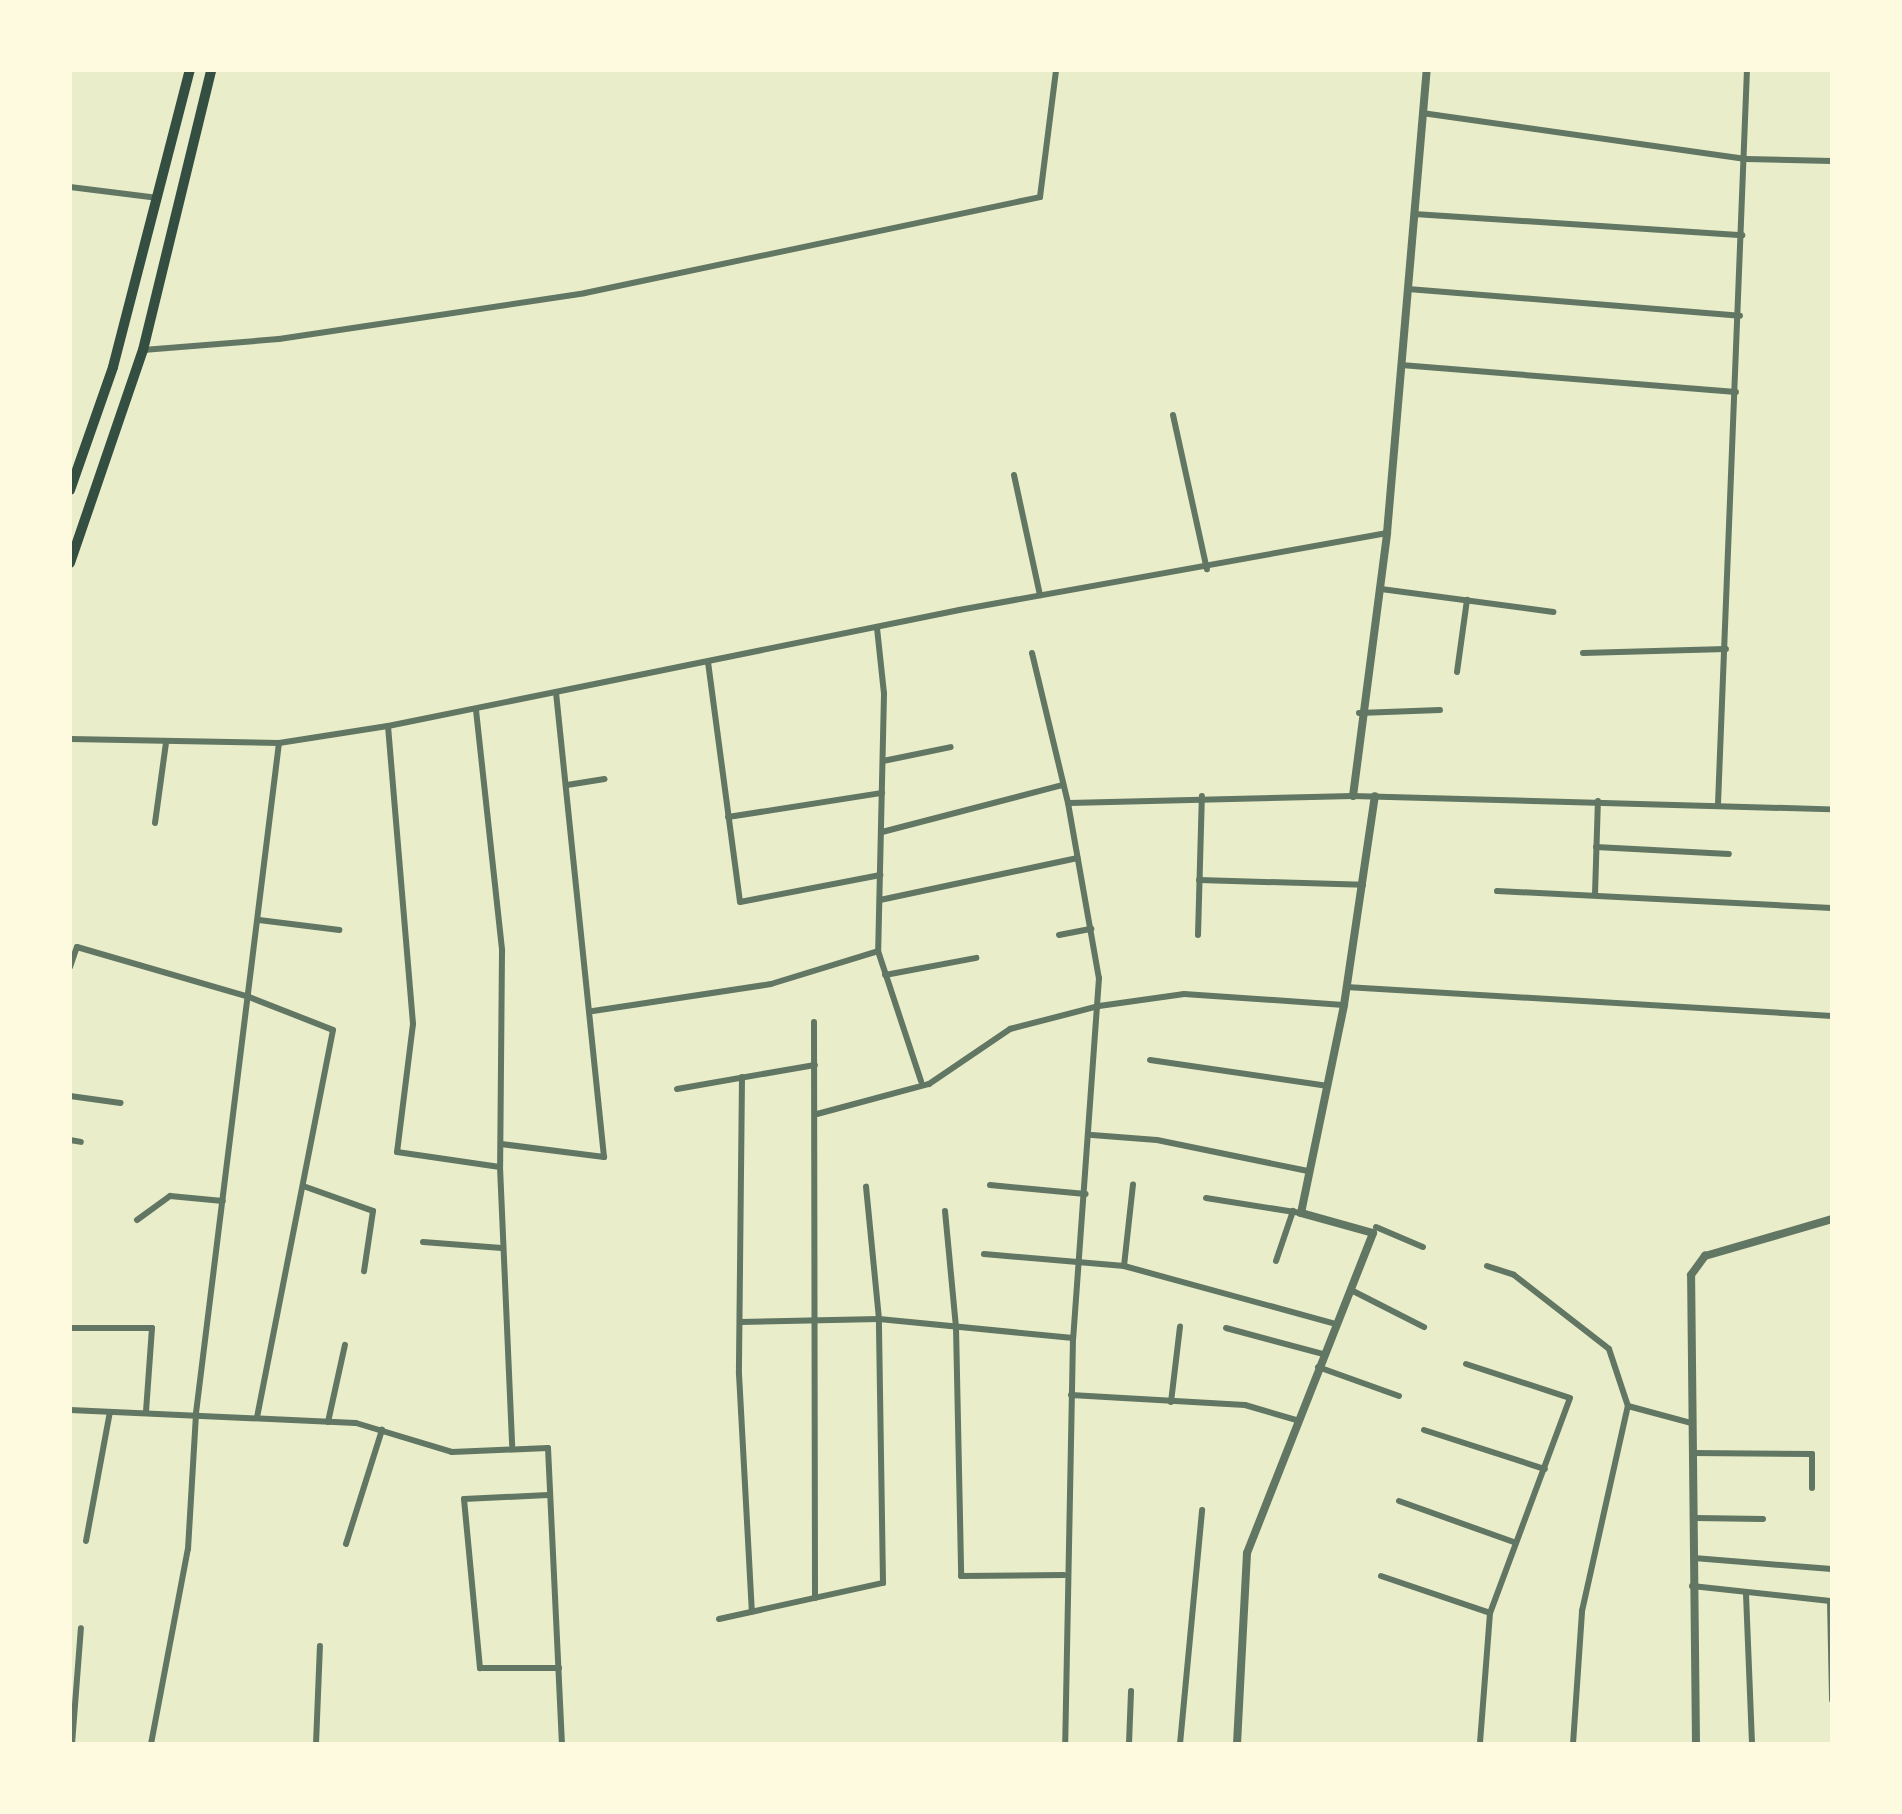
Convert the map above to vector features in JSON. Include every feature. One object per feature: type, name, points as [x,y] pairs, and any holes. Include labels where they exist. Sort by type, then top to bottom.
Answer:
[{"type":"main road","points":[[70,490],[113,367],[190,70]]},
{"type":"main road","points":[[70,563],[143,350],[212,70]]},
{"type":"main road","points":[[158,198],[179,202]]},
{"type":"street","points":[[143,350],[279,339],[585,293],[1040,197],[1056,70]]},
{"type":"street","points":[[1352,796],[1359,713],[1387,533],[1427,70]]},
{"type":"street","points":[[1718,804],[1747,70]]},
{"type":"street","points":[[1422,113],[1746,158],[1832,160]]},
{"type":"street","points":[[70,187],[158,198]]},
{"type":"street","points":[[1414,214],[1742,236]]},
{"type":"street","points":[[1408,288],[1740,316]]},
{"type":"street","points":[[1401,365],[1736,392]]},
{"type":"street","points":[[1173,415],[1208,569]]},
{"type":"street","points":[[1014,475],[1040,595]]},
{"type":"street","points":[[70,739],[279,744],[476,710],[1040,595],[1208,569],[1387,533]]},
{"type":"street","points":[[1381,589],[1553,612]]},
{"type":"street","points":[[1457,672],[1467,600]]},
{"type":"street","points":[[877,628],[883,761],[878,951],[921,1082]]},
{"type":"street","points":[[1584,653],[1726,649]]},
{"type":"street","points":[[1032,653],[1068,803],[1092,929],[1099,1006],[1070,1395],[1064,1576],[1065,1744]]},
{"type":"street","points":[[708,662],[740,902],[880,875]]},
{"type":"street","points":[[501,1144],[604,1157],[593,1011],[556,692]]},
{"type":"street","points":[[476,710],[502,950],[500,1167],[512,1446]]},
{"type":"street","points":[[1359,713],[1440,710]]},
{"type":"street","points":[[388,726],[413,1024],[397,1152],[500,1167]]},
{"type":"street","points":[[155,823],[166,743]]},
{"type":"street","points":[[151,1744],[188,1549],[196,1412],[279,744]]},
{"type":"street","points":[[883,761],[951,747]]},
{"type":"street","points":[[566,785],[605,779]]},
{"type":"street","points":[[882,832],[1063,785]]},
{"type":"street","points":[[728,818],[882,793]]},
{"type":"street","points":[[1068,803],[1202,796],[1374,796],[1832,809]]},
{"type":"street","points":[[1198,935],[1202,796]]},
{"type":"street","points":[[1276,1261],[1297,1212],[1328,1086],[1364,885],[1374,796]]},
{"type":"street","points":[[1594,894],[1598,800]]},
{"type":"street","points":[[1596,847],[1728,854]]},
{"type":"street","points":[[880,900],[1078,858]]},
{"type":"street","points":[[1199,880],[1364,885]]},
{"type":"street","points":[[1497,890],[1832,908]]},
{"type":"street","points":[[259,920],[338,930]]},
{"type":"street","points":[[1059,935],[1092,929]]},
{"type":"street","points":[[70,967],[78,948],[249,997],[333,1030],[306,1186],[257,1416]]},
{"type":"street","points":[[593,1011],[771,984],[878,951]]},
{"type":"street","points":[[885,975],[976,958]]},
{"type":"street","points":[[1346,987],[1832,1016]]},
{"type":"street","points":[[816,1114],[921,1082],[929,1084],[1010,1029],[1099,1006],[1184,994],[1344,1005]]},
{"type":"street","points":[[814,1022],[818,1320],[815,1598]]},
{"type":"street","points":[[1150,1060],[1328,1086]]},
{"type":"street","points":[[676,1089],[815,1065]]},
{"type":"street","points":[[742,1077],[740,1322],[752,1612]]},
{"type":"street","points":[[70,1096],[122,1103]]},
{"type":"street","points":[[1092,1136],[1157,1140],[1308,1171]]},
{"type":"street","points":[[70,1140],[81,1142]]},
{"type":"street","points":[[1124,1266],[1133,1184]]},
{"type":"street","points":[[990,1185],[1086,1194]]},
{"type":"street","points":[[306,1186],[373,1212],[364,1271]]},
{"type":"street","points":[[719,1620],[883,1583],[879,1319],[866,1187]]},
{"type":"street","points":[[136,1220],[170,1196],[222,1201]]},
{"type":"street","points":[[1206,1198],[1376,1227],[1422,1247]]},
{"type":"street","points":[[945,1212],[956,1327],[962,1576],[1064,1576]]},
{"type":"street","points":[[1696,1744],[1691,1586],[1695,1518],[1692,1275],[1705,1256],[1832,1218]]},
{"type":"street","points":[[1237,1744],[1247,1553],[1296,1420],[1376,1227]]},
{"type":"street","points":[[423,1242],[502,1248]]},
{"type":"street","points":[[984,1254],[1124,1266],[1336,1324]]},
{"type":"street","points":[[1487,1266],[1514,1275],[1609,1348],[1628,1406],[1582,1611],[1573,1744]]},
{"type":"street","points":[[1351,1290],[1424,1327]]},
{"type":"street","points":[[740,1322],[879,1319],[1073,1338]]},
{"type":"street","points":[[1172,1402],[1180,1327]]},
{"type":"street","points":[[70,1328],[152,1328],[146,1411]]},
{"type":"street","points":[[1226,1328],[1323,1354]]},
{"type":"street","points":[[328,1422],[345,1345]]},
{"type":"street","points":[[1466,1364],[1570,1398],[1490,1613],[1480,1744]]},
{"type":"street","points":[[1318,1367],[1399,1396]]},
{"type":"street","points":[[1070,1395],[1246,1406],[1296,1420]]},
{"type":"street","points":[[1628,1406],[1691,1423]]},
{"type":"street","points":[[70,1410],[196,1412],[328,1422],[382,1430],[452,1452],[512,1446],[548,1448],[562,1744]]},
{"type":"street","points":[[86,1541],[110,1412]]},
{"type":"street","points":[[346,1544],[382,1430]]},
{"type":"street","points":[[1424,1430],[1545,1469]]},
{"type":"street","points":[[1692,1453],[1812,1454],[1812,1488]]},
{"type":"street","points":[[548,1495],[464,1498],[480,1668],[559,1668]]},
{"type":"street","points":[[1398,1501],[1516,1544]]},
{"type":"street","points":[[1180,1744],[1202,1510]]},
{"type":"street","points":[[1695,1518],[1762,1520]]},
{"type":"street","points":[[1692,1558],[1832,1569]]},
{"type":"street","points":[[1381,1576],[1490,1613]]},
{"type":"street","points":[[1691,1586],[1830,1601],[1832,1700]]},
{"type":"street","points":[[1746,1594],[1752,1744]]},
{"type":"street","points":[[72,1744],[81,1628]]},
{"type":"street","points":[[316,1744],[320,1646]]},
{"type":"street","points":[[1129,1744],[1132,1690]]}]
